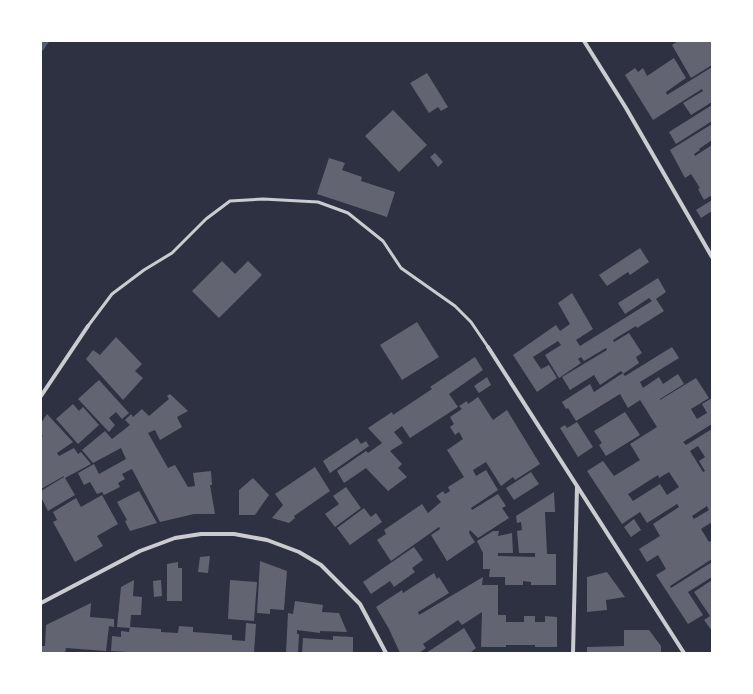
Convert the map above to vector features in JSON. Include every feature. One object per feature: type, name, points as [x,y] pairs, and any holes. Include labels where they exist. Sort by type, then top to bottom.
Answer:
[{"type":"street","points":[[584,41],[626,108],[712,257]]},
{"type":"street","points":[[41,396],[88,326]]},
{"type":"street","points":[[488,347],[684,653]]},
{"type":"street","points":[[573,653],[577,487]]},
{"type":"street","points":[[41,603],[140,551],[182,537],[201,534],[234,534],[274,542],[299,552],[321,565],[360,604],[386,653]]},
{"type":"street","points":[[381,643],[381,653]]},
{"type":"lane","points":[[88,326],[112,294],[144,270],[172,253],[206,218],[230,201],[263,198],[318,202],[348,213],[383,241],[401,268],[455,306],[471,322],[488,347]]},
{"type":"building","points":[[678,41],[712,41],[712,65],[691,78],[672,45]]},
{"type":"building","points":[[674,58],[686,78],[666,92],[667,95],[712,67],[712,102],[691,115],[683,103],[703,91],[702,89],[653,120],[625,75],[635,68],[638,72],[643,68],[647,76]]},
{"type":"building","points":[[427,73],[448,107],[441,111],[438,107],[429,113],[410,83]]},
{"type":"building","points":[[712,105],[712,121],[676,144],[669,132]]},
{"type":"building","points":[[393,110],[427,145],[399,172],[365,136]]},
{"type":"building","points":[[712,124],[712,140],[694,154],[695,156],[712,145],[712,195],[704,200],[698,189],[700,188],[691,174],[685,178],[670,150]]},
{"type":"building","points":[[435,153],[443,162],[438,167],[430,157]]},
{"type":"building","points":[[329,158],[345,163],[342,170],[362,177],[361,181],[395,192],[387,217],[317,194]]},
{"type":"building","points":[[712,200],[712,211],[701,218],[696,210]]},
{"type":"building","points":[[640,248],[649,262],[630,275],[628,272],[607,286],[599,275]]},
{"type":"building","points":[[222,261],[235,274],[248,261],[262,275],[219,318],[192,291]]},
{"type":"building","points":[[658,278],[666,292],[656,299],[664,311],[637,328],[636,326],[613,340],[614,342],[629,333],[642,353],[636,357],[639,363],[623,374],[625,376],[672,347],[679,358],[640,382],[643,388],[659,377],[663,384],[678,374],[684,384],[660,400],[696,378],[709,398],[691,409],[697,419],[707,413],[702,404],[712,398],[712,424],[683,442],[686,445],[712,429],[712,522],[701,529],[709,542],[712,540],[712,559],[670,586],[671,588],[712,562],[712,577],[688,592],[703,615],[688,624],[656,575],[666,569],[658,555],[647,562],[639,549],[660,536],[653,524],[679,507],[677,504],[647,523],[640,512],[622,524],[587,471],[603,461],[614,476],[640,460],[630,444],[657,427],[640,400],[628,408],[620,394],[576,421],[568,408],[566,409],[562,402],[590,384],[594,392],[623,373],[621,371],[600,385],[594,375],[570,390],[562,377],[607,350],[606,348],[584,361],[581,357],[578,359],[581,363],[559,378],[545,355],[561,345],[558,341],[533,357],[541,369],[549,365],[557,378],[537,392],[513,355],[556,325],[560,331],[570,324],[558,303],[572,293],[593,329],[576,340],[580,346],[652,301],[649,298],[625,314],[618,303]],"holes":[[[698,446],[705,457],[699,461],[705,471],[703,472],[690,451]],[[669,472],[679,487],[667,495],[660,484],[633,501],[628,494],[658,475],[659,478]],[[707,506],[709,510],[694,519],[692,516]]]},
{"type":"building","points":[[417,322],[439,357],[402,380],[380,345]]},
{"type":"building","points":[[116,337],[142,364],[135,371],[143,378],[123,400],[86,359],[93,350],[100,355]]},
{"type":"building","points":[[475,357],[483,370],[449,394],[458,407],[410,438],[402,426],[394,432],[403,443],[390,451],[402,464],[398,468],[407,477],[388,491],[366,468],[344,483],[337,471],[366,451],[368,453],[382,443],[368,428],[392,412],[393,415],[432,389],[430,387]]},
{"type":"building","points":[[487,377],[491,385],[479,393],[474,386]]},
{"type":"building","points":[[99,380],[129,413],[122,419],[116,412],[109,418],[115,425],[109,432],[78,399]]},
{"type":"building","points":[[170,394],[188,411],[177,417],[182,427],[160,440],[155,430],[148,433],[168,468],[175,465],[188,487],[195,486],[193,473],[211,471],[212,485],[210,485],[215,514],[194,514],[160,522],[132,469],[122,474],[125,479],[118,483],[120,487],[104,495],[102,492],[97,494],[90,482],[84,485],[78,473],[94,464],[99,474],[126,459],[121,448],[93,463],[82,450],[105,431],[112,439],[130,425],[125,420],[131,414],[133,417],[142,409],[149,416],[169,399],[167,396]]},
{"type":"building","points":[[478,397],[493,420],[507,410],[540,464],[515,480],[513,477],[501,486],[486,462],[473,470],[476,476],[486,470],[498,490],[471,508],[472,510],[498,494],[506,506],[502,508],[509,518],[478,538],[470,530],[469,533],[475,542],[447,561],[431,535],[440,529],[439,527],[391,561],[377,540],[386,534],[384,530],[422,504],[428,513],[441,502],[436,496],[443,491],[445,494],[450,491],[448,487],[464,477],[447,450],[463,439],[459,432],[455,435],[450,427],[454,424],[450,417],[462,409],[459,406],[467,401],[468,404]]},
{"type":"building","points":[[73,404],[79,411],[83,407],[99,425],[78,444],[56,419]]},
{"type":"building","points":[[625,412],[640,435],[606,456],[599,445],[602,443],[594,431]]},
{"type":"building","points":[[47,414],[73,442],[57,453],[59,456],[74,448],[78,454],[81,452],[91,464],[65,478],[75,495],[48,511],[41,497],[41,491],[64,476],[41,489],[41,438],[43,436],[41,434],[41,423]]},
{"type":"building","points":[[577,422],[593,447],[578,457],[560,428],[565,425],[567,428]]},
{"type":"building","points":[[357,438],[361,444],[366,441],[369,446],[330,473],[323,461]]},
{"type":"building","points":[[315,467],[330,491],[294,516],[295,518],[289,523],[272,518],[283,505],[275,494]]},
{"type":"building","points":[[531,472],[539,484],[514,500],[506,488]]},
{"type":"building","points":[[253,478],[269,495],[255,515],[239,515],[239,490]]},
{"type":"building","points":[[346,487],[361,508],[335,527],[325,514],[339,504],[333,496]]},
{"type":"building","points":[[139,491],[157,523],[130,531],[125,521],[127,520],[117,502]]},
{"type":"building","points":[[554,492],[555,512],[545,512],[547,554],[556,554],[556,585],[531,585],[531,582],[523,581],[523,585],[505,585],[505,577],[489,577],[490,569],[483,569],[483,553],[477,541],[493,531],[499,531],[498,536],[512,533],[513,553],[498,553],[498,556],[535,557],[535,553],[519,553],[517,531],[522,530],[521,522],[517,523],[516,516]]},
{"type":"building","points":[[102,495],[118,524],[97,536],[103,546],[75,562],[53,522],[57,520],[53,512],[76,498],[81,507]]},
{"type":"building","points":[[364,508],[371,517],[376,513],[382,522],[350,545],[337,528]]},
{"type":"building","points":[[634,519],[641,530],[631,537],[624,527]]},
{"type":"building","points":[[414,547],[423,560],[412,568],[415,572],[394,587],[390,581],[371,594],[363,582]]},
{"type":"building","points":[[210,556],[208,573],[198,572],[200,557]]},
{"type":"building","points":[[260,561],[287,571],[284,610],[270,609],[270,614],[257,613]]},
{"type":"building","points":[[178,562],[178,568],[182,568],[182,601],[167,601],[167,564]]},
{"type":"building","points":[[607,572],[625,597],[606,600],[607,610],[587,612],[587,577]]},
{"type":"building","points":[[434,573],[437,579],[439,577],[449,593],[418,612],[419,615],[483,577],[482,585],[498,585],[498,615],[506,615],[506,622],[524,622],[524,616],[535,616],[535,622],[545,622],[545,616],[557,617],[557,647],[506,645],[506,647],[481,647],[482,612],[462,625],[458,620],[423,644],[426,648],[419,653],[400,653],[389,629],[376,607],[402,590],[403,593]]},
{"type":"building","points":[[134,580],[133,596],[142,597],[141,615],[131,615],[130,628],[117,627],[121,587]]},
{"type":"building","points":[[161,580],[162,596],[154,597],[153,581]]},
{"type":"building","points":[[230,580],[257,582],[254,621],[228,619]]},
{"type":"building","points":[[712,580],[712,631],[704,620],[710,616],[694,592]]},
{"type":"building","points":[[295,601],[323,605],[322,612],[339,613],[347,632],[320,631],[320,633],[297,630],[297,634],[299,634],[298,653],[286,653],[288,613],[293,614]]},
{"type":"building","points":[[91,603],[90,617],[114,619],[114,627],[109,626],[106,651],[66,648],[65,653],[41,653],[41,646],[45,646],[46,625]]},
{"type":"building","points":[[246,623],[256,624],[254,653],[128,653],[111,651],[112,636],[121,637],[121,631],[129,632],[130,627],[161,629],[161,632],[178,633],[179,626],[193,627],[193,632],[232,635],[232,640],[245,641]]},
{"type":"building","points":[[464,628],[476,648],[470,653],[426,653]]},
{"type":"building","points":[[624,630],[649,630],[661,646],[661,653],[587,653],[587,647],[624,646]]},
{"type":"building","points":[[333,636],[353,637],[353,653],[302,653],[303,638],[333,640]]},
{"type":"waterway","points":[[41,48],[46,41]]}]
